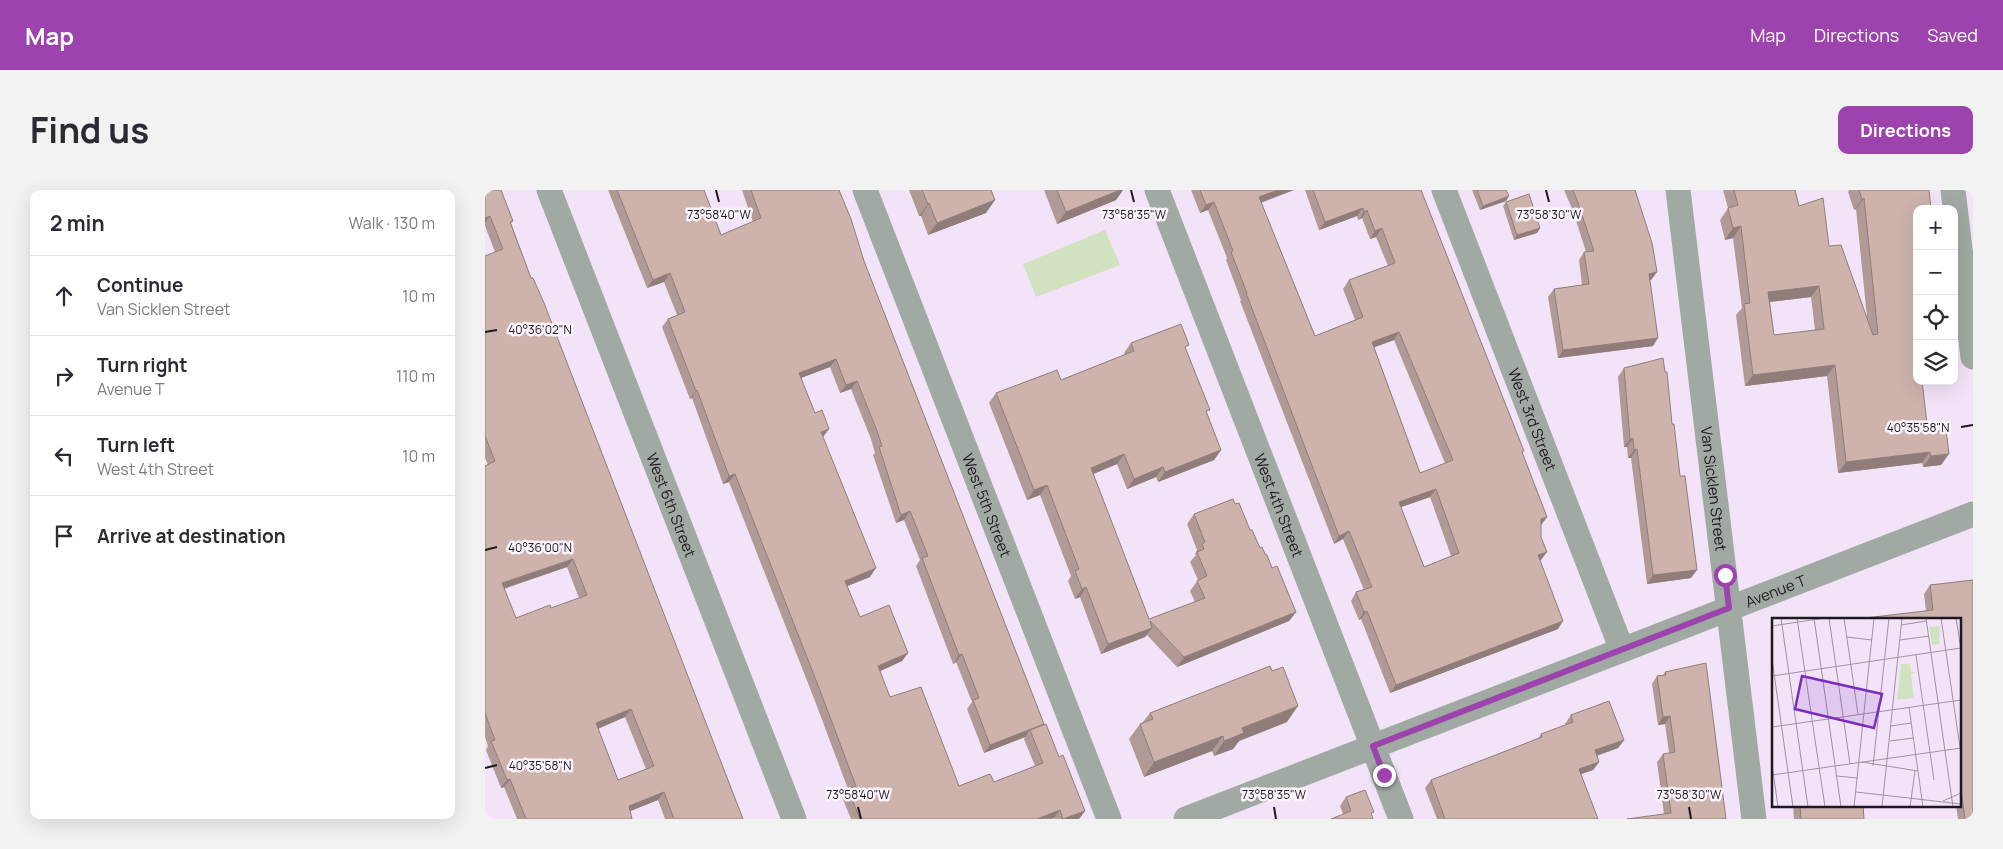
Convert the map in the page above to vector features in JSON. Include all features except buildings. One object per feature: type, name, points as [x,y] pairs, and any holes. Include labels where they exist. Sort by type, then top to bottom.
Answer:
[{"type":"street","name":"West 6th Street","points":[[549,190],[794,819]]},
{"type":"street","name":"West 5th Street","points":[[865,190],[1109,819]]},
{"type":"street","name":"West 4th Street","points":[[1157,190],[1401,819]]},
{"type":"street","name":"West 3rd Street","points":[[1444,190],[1622,650]]},
{"type":"street","name":"Van Sicklen Street","points":[[1678,190],[1755,819]]},
{"type":"street","points":[[1953,190],[1973,357]]},
{"type":"street","name":"Avenue T","points":[[1186,819],[1973,514]]},
{"type":"green space","points":[[1105,230],[1120,265],[1036,297],[1023,264]]},
{"type":"route","points":[[1384,775],[1373,746],[1729,608],[1725,575]]}]
